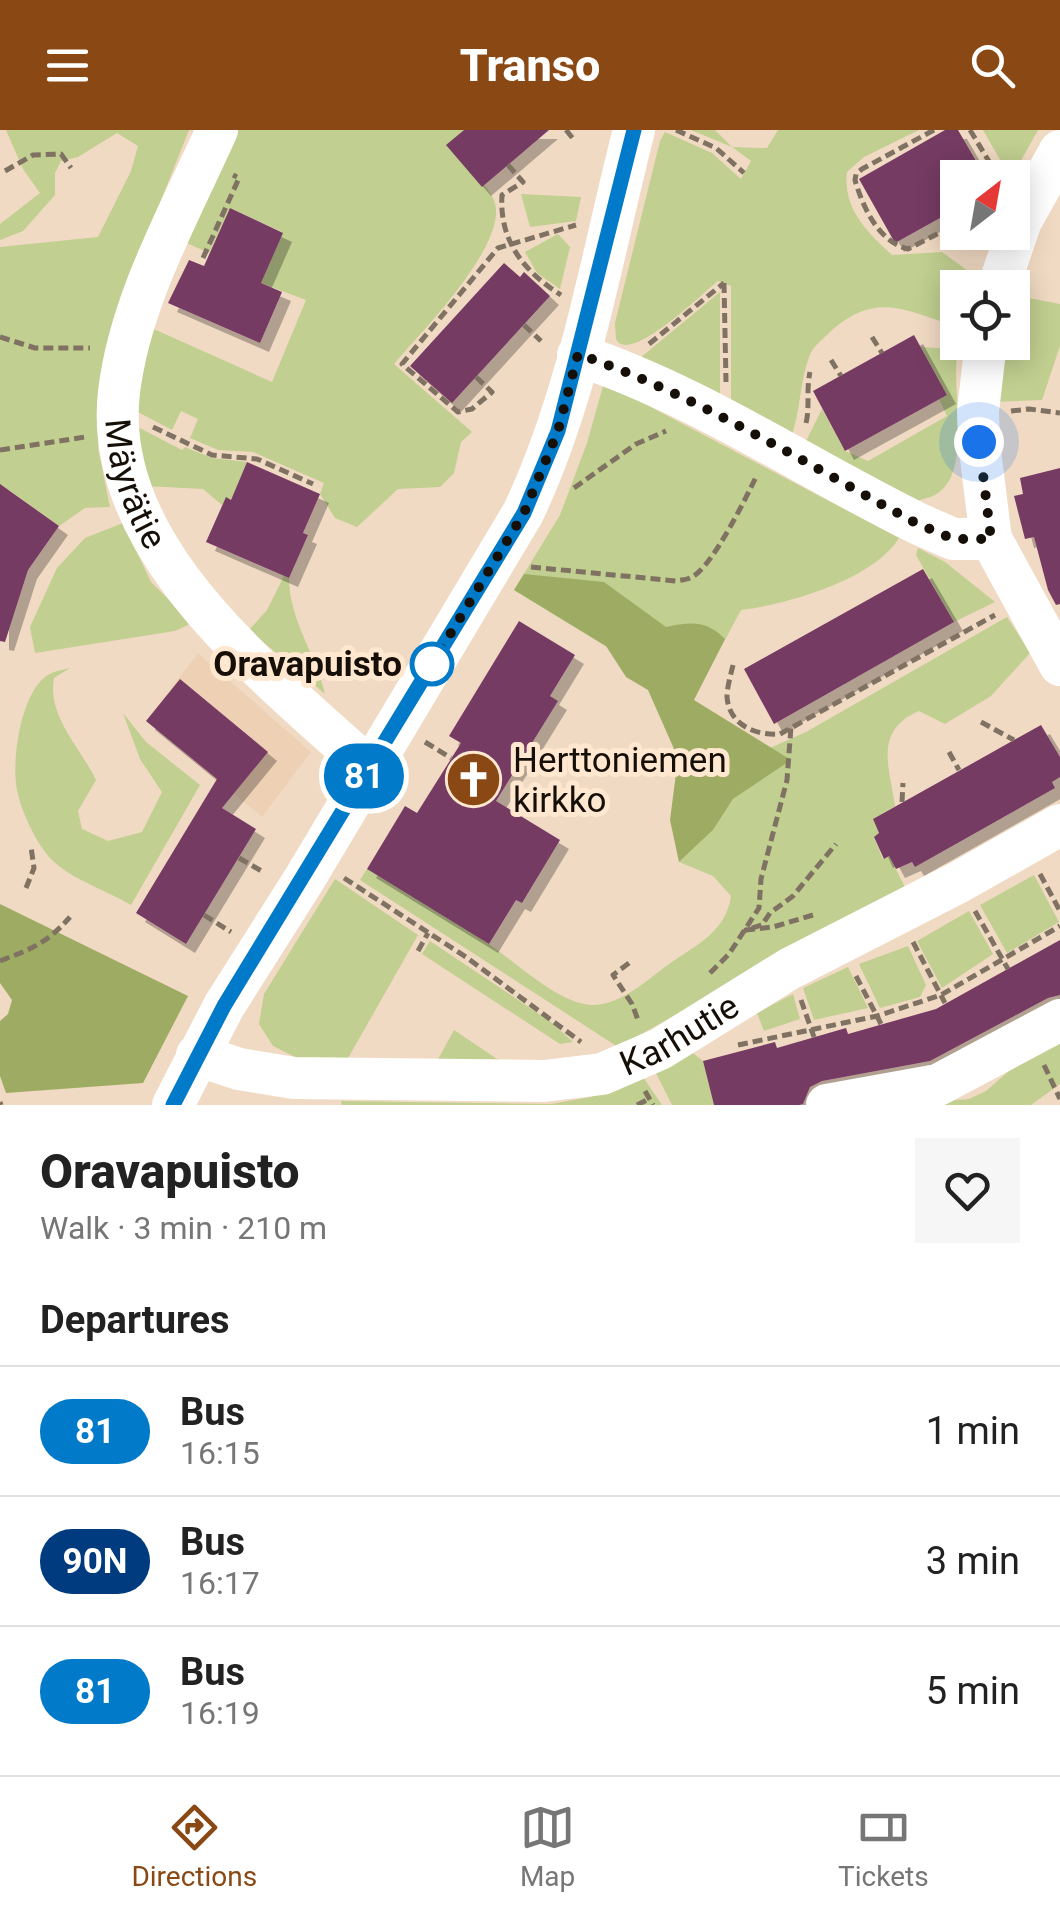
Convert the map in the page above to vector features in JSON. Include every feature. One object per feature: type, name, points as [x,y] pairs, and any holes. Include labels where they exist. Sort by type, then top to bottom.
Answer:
[{"type":"street","name":"Mäyrätie","points":[[217,130],[145,292],[127,354],[118,424],[137,509],[173,574],[213,620],[368,768]]},
{"type":"street","points":[[173,1105],[196,1055],[524,513],[558,431],[559,348],[634,130]]},
{"type":"street","points":[[1004,270],[1021,222],[1060,151]]},
{"type":"street","points":[[559,348],[673,392],[723,420],[775,463],[953,539],[991,539]]},
{"type":"street","points":[[984,360],[979,419],[981,473],[991,539],[1060,666]]},
{"type":"street","name":"Karhutie","points":[[196,1055],[239,1069],[294,1078],[544,1082],[602,1074],[660,1050],[830,927],[897,913],[1060,825]]},
{"type":"street","points":[[827,1105],[938,1085],[1060,1020]]},
{"type":"path","points":[[566,130],[575,140]]},
{"type":"path","points":[[676,130],[716,148],[744,172]]},
{"type":"path","points":[[934,130],[926,138],[856,174],[859,195],[876,227],[894,246],[908,250],[940,233]]},
{"type":"path","points":[[970,130],[988,160]]},
{"type":"path","points":[[4,171],[33,155],[61,154],[71,168]]},
{"type":"path","points":[[508,165],[523,182],[502,194],[501,215],[511,244],[518,260],[564,297]]},
{"type":"path","points":[[476,377],[492,392],[472,409],[458,412],[402,364],[498,248],[582,224]]},
{"type":"path","points":[[619,368],[724,283],[723,420]]},
{"type":"path","points":[[524,324],[559,348]]},
{"type":"path","points":[[0,337],[35,348],[78,346],[127,354]]},
{"type":"path","points":[[872,337],[882,353]]},
{"type":"path","points":[[831,360],[841,376]]},
{"type":"path","points":[[523,566],[676,582],[693,577],[705,566],[775,463],[802,437],[809,412],[806,392],[810,372]]},
{"type":"path","points":[[979,419],[1030,409],[1060,413]]},
{"type":"path","points":[[0,450],[79,437],[118,424],[212,455],[257,459],[314,484]]},
{"type":"path","points":[[571,491],[636,444],[673,428]]},
{"type":"path","points":[[733,664],[727,696],[732,712],[742,726],[762,736],[780,734],[1006,608]]},
{"type":"path","points":[[923,640],[928,651]]},
{"type":"path","points":[[868,670],[874,682]]},
{"type":"path","points":[[804,707],[810,717]]},
{"type":"path","points":[[981,722],[1014,740]]},
{"type":"path","points":[[708,975],[759,908],[761,880],[787,780],[791,727]]},
{"type":"path","points":[[418,738],[451,758]]},
{"type":"path","points":[[949,752],[959,770]]},
{"type":"path","points":[[902,802],[903,782]]},
{"type":"path","points":[[746,930],[762,925],[770,913],[793,896],[836,844]]},
{"type":"path","points":[[26,888],[34,868],[31,847]]},
{"type":"path","points":[[239,858],[272,878]]},
{"type":"path","points":[[334,871],[552,1017],[584,1044]]},
{"type":"path","points":[[959,882],[1008,969]]},
{"type":"path","points":[[897,913],[946,1004]]},
{"type":"path","points":[[204,915],[230,930]]},
{"type":"path","points":[[0,961],[50,939],[70,917]]},
{"type":"path","points":[[746,930],[784,925],[830,927],[882,1024]]},
{"type":"path","points":[[720,1050],[877,1016],[941,995],[1060,926]]},
{"type":"path","points":[[418,951],[428,934]]},
{"type":"path","points":[[629,964],[612,975],[632,1004],[641,1029]]},
{"type":"path","points":[[811,1028],[814,1037]]},
{"type":"path","points":[[1054,1086],[1060,1099]]},
{"type":"path","points":[[637,1105],[649,1099]]},
{"type":"shaded area","points":[[198,653],[311,752],[262,817],[146,721]]},
{"type":"green space","points":[[6,130],[189,130],[116,313],[98,448],[110,507],[85,508],[59,526],[9,490],[0,501],[0,247],[98,237],[131,171],[138,146],[117,133],[78,157],[61,161],[55,173],[55,195],[23,231],[0,240],[0,224],[40,193],[23,169]]},
{"type":"green space","points":[[227,130],[464,130],[447,145],[493,198],[496,216],[478,260],[394,364],[472,432],[461,442],[454,473],[440,487],[398,489],[357,527],[335,518],[320,494],[324,483],[253,452],[218,450],[190,438],[198,419],[181,411],[172,430],[132,409],[147,326],[272,382],[306,300],[261,283],[282,232],[230,208],[209,253],[180,240]]},
{"type":"green space","points":[[691,130],[715,130],[732,147]]},
{"type":"green space","points":[[778,130],[919,130],[864,157],[847,172],[849,197],[865,228],[892,255],[942,252],[967,270],[940,270],[940,321],[905,310],[875,308],[845,320],[814,347],[790,440],[731,409],[731,286],[718,281],[667,324],[635,343],[624,345],[616,339],[615,323],[665,132],[712,153],[741,179],[751,161],[732,147],[767,148]]},
{"type":"green space","points":[[983,130],[1038,130],[1021,160],[1000,160]]},
{"type":"green space","points":[[521,194],[581,197],[576,221],[530,227]]},
{"type":"green space","points":[[558,234],[570,247],[560,289],[537,273],[525,252]]},
{"type":"green space","points":[[720,292],[720,402],[640,358]]},
{"type":"green space","points":[[1030,298],[1060,304],[1060,346],[1042,400],[993,402],[997,360],[1030,360]]},
{"type":"green space","points":[[921,347],[940,348],[940,360],[957,360],[955,466],[949,482],[931,497],[916,501],[803,447],[822,409],[845,451],[868,461],[947,416],[939,399],[947,395]]},
{"type":"green space","points":[[609,385],[899,538],[887,553],[850,578],[805,596],[741,610],[693,700],[514,590],[560,515],[603,386]]},
{"type":"green space","points":[[132,424],[182,450],[185,447],[212,458],[247,462],[231,500],[226,498],[222,505],[203,489],[146,486]]},
{"type":"green space","points":[[123,523],[151,582],[192,623],[175,631],[35,653],[30,627],[57,568],[85,538]]},
{"type":"green space","points":[[918,548],[945,562],[995,602],[954,622],[916,555]]},
{"type":"green space","points":[[524,574],[604,582],[666,627],[698,624],[711,628],[725,639],[694,700],[791,760],[733,799],[713,830],[679,862],[670,820],[678,758],[648,690],[626,677],[606,646],[514,590]]},
{"type":"green space","points":[[284,576],[289,578],[293,608],[325,694],[249,630],[267,610]]},
{"type":"green space","points":[[1007,617],[1030,653],[991,696],[945,724],[919,711],[895,728],[890,739],[888,763],[895,806],[873,819],[879,833],[874,838],[883,859],[889,856],[905,887],[618,1047],[360,880],[367,869],[471,932],[564,997],[591,1005],[613,1001],[701,942],[723,919],[731,896],[713,876],[679,862],[713,830],[733,799],[790,760],[770,748],[806,732]]},
{"type":"green space","points":[[70,668],[54,678],[53,692],[66,731],[96,780],[78,811],[82,829],[108,841],[142,832],[162,792],[140,759],[123,713],[146,742],[200,785],[131,905],[79,879],[51,859],[35,836],[19,798],[16,762],[25,711],[39,683],[50,674]]},
{"type":"green space","points":[[1034,875],[1059,922],[1007,953],[980,905]]},
{"type":"green space","points":[[335,879],[418,935],[347,1060],[297,1058],[273,1046],[259,1024],[264,994]]},
{"type":"green space","points":[[0,904],[188,996],[143,1083],[6,1093],[0,1076],[0,1021],[8,1014],[12,1000],[0,983]]},
{"type":"green space","points":[[969,911],[993,954],[942,988],[917,941]]},
{"type":"green space","points":[[430,941],[551,1022],[573,1042],[560,1044],[422,954]]},
{"type":"green space","points":[[908,946],[926,985],[920,997],[880,1008],[859,964]]},
{"type":"green space","points":[[848,967],[868,1008],[814,1020],[803,988]]},
{"type":"green space","points":[[793,994],[800,1019],[764,1031],[757,1013]]},
{"type":"green space","points":[[454,1030],[506,1065],[436,1063]]},
{"type":"green space","points":[[1060,1040],[1060,1084],[1031,1105],[894,1105],[969,1099],[986,1091],[1017,1064]]},
{"type":"green space","points":[[689,1050],[703,1061],[714,1105],[672,1105],[654,1069]]},
{"type":"green space","points":[[643,1077],[662,1105],[342,1105],[341,1101],[551,1104],[591,1097]]},
{"type":"building","points":[[464,130],[549,130],[482,187],[446,145]]},
{"type":"building","points":[[945,130],[958,130],[976,160],[940,160],[940,218],[895,243],[859,179]]},
{"type":"building","points":[[230,208],[283,233],[261,283],[282,292],[260,343],[168,303],[189,260],[204,266]]},
{"type":"building","points":[[504,263],[520,277],[524,272],[550,296],[452,403],[410,366]]},
{"type":"building","points":[[914,335],[947,395],[845,451],[813,391]]},
{"type":"building","points":[[247,462],[320,494],[289,578],[206,542],[226,497],[231,500]]},
{"type":"building","points":[[1060,468],[1060,604],[1056,605],[1034,537],[1025,539],[1014,496],[1023,494],[1020,478]]},
{"type":"building","points":[[0,484],[59,526],[28,570],[5,642],[0,641]]},
{"type":"building","points":[[923,569],[954,622],[774,724],[744,669]]},
{"type":"building","name":"Herttoniemen kirkko","points":[[519,621],[575,655],[550,696],[558,701],[496,801],[560,840],[522,903],[516,900],[489,944],[367,869],[405,806],[417,813],[461,743],[449,736]]},
{"type":"building","points":[[180,679],[268,752],[222,808],[256,829],[186,944],[136,913],[217,779],[146,721]]},
{"type":"building","points":[[1041,725],[1060,757],[1060,777],[1052,782],[1055,788],[915,867],[912,862],[896,869],[889,856],[884,859],[874,837],[879,833],[873,819]]},
{"type":"building","points":[[1060,940],[1060,995],[930,1061],[822,1081],[810,1087],[799,1105],[714,1105],[703,1061],[775,1042],[777,1048],[846,1028],[848,1034],[936,1009]]},
{"type":"bus line","name":"81","points":[[173,1105],[224,1006],[524,513],[558,431],[634,130]]},
{"type":"place","name":"Oravapuisto","points":[[432,664]]},
{"type":"place","name":"Herttoniemen kirkko","points":[[474,780]]},
{"type":"route","points":[[432,664],[524,513],[558,431],[578,354],[673,392],[914,522],[953,539],[991,539],[979,442]]}]
